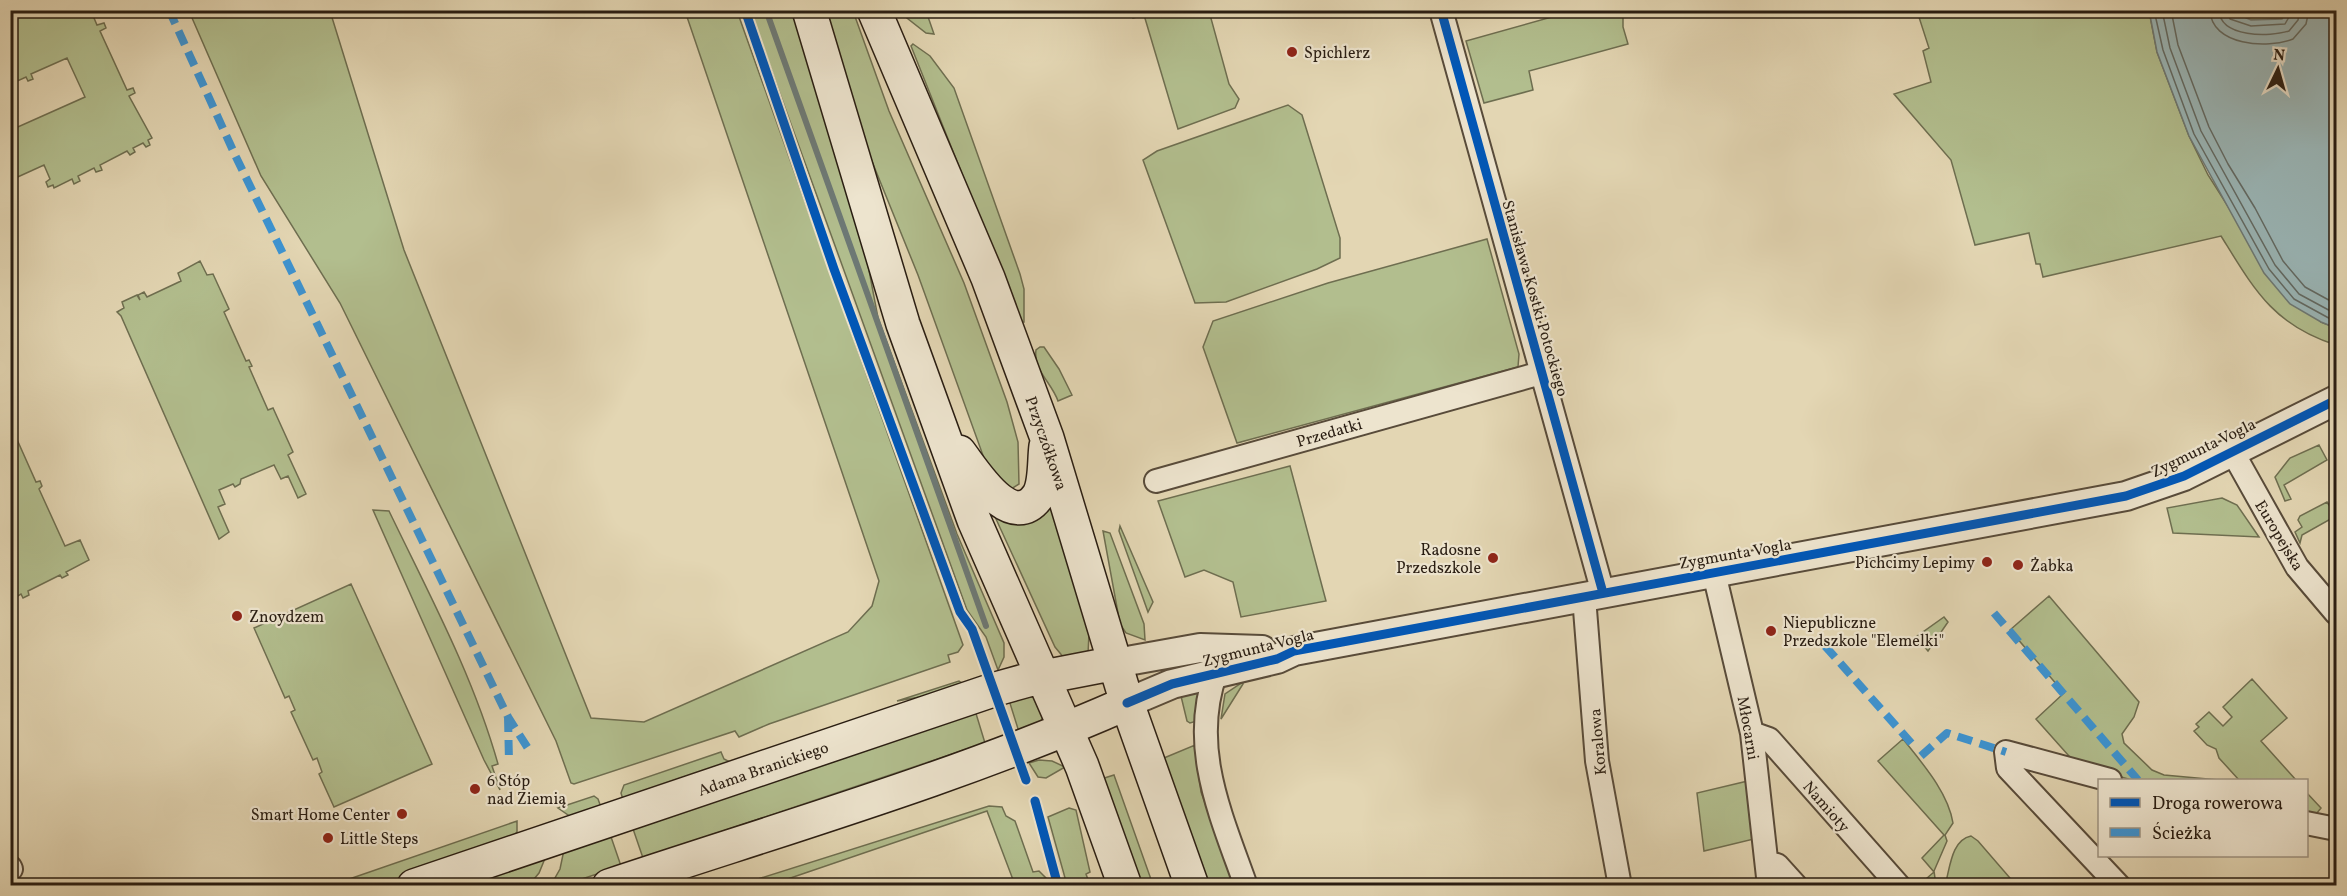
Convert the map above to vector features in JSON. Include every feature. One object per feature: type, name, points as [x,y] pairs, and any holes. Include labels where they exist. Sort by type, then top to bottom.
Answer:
[{"type":"main road","points":[[809,10],[903,324],[974,520],[1067,730],[1125,885]]},
{"type":"main road","name":"Przyczółkowa","points":[[874,10],[988,278],[1047,438],[1128,703],[1192,885]]},
{"type":"main road","points":[[941,429],[998,501],[1016,507],[1031,502],[1038,496],[1047,438]]},
{"type":"main road","name":"Adama Branickiego","points":[[414,885],[996,689],[1116,663]]},
{"type":"main road","points":[[609,885],[972,765],[1067,730],[1128,703]]},
{"type":"street","name":"Stanisława Kostki Potockiego","points":[[1441,10],[1541,373],[1594,595]]},
{"type":"street","name":"Przedatki","points":[[1156,482],[1541,373]]},
{"type":"street","name":"Zygmunta Vogla","points":[[1116,663],[1200,648],[1294,651],[2126,496],[2184,476],[2337,400]]},
{"type":"street","name":"Europejska","points":[[2232,451],[2297,567],[2337,614]]},
{"type":"street","name":"Młocarni","points":[[1714,573],[1752,733],[1769,885]]},
{"type":"street","name":"Koralowa","points":[[1594,595],[1598,761],[1620,885]]},
{"type":"street","name":"Zygmunta Vogla","points":[[1128,703],[1172,684],[1278,659],[1294,651]]},
{"type":"street","points":[[1216,672],[1207,699],[1204,726],[1210,778],[1246,885]]},
{"type":"street","name":"Namioty","points":[[1752,733],[1769,739],[1899,885]]},
{"type":"street","points":[[2105,779],[2006,752],[2008,768],[2119,885]]},
{"type":"street","points":[[2308,823],[2337,830]]},
{"type":"street","points":[[1767,863],[1777,866],[1796,885]]},
{"type":"green space","points":[[11,10],[91,11],[97,25],[104,23],[106,28],[100,31],[127,90],[133,88],[135,93],[129,96],[152,138],[148,140],[150,145],[146,147],[143,143],[133,148],[135,152],[130,155],[127,151],[100,165],[102,170],[96,172],[94,168],[78,176],[80,181],[74,184],[72,179],[54,188],[53,185],[48,187],[46,182],[50,179],[44,165],[11,180],[11,130],[85,97],[67,58],[31,74],[33,79],[28,81],[26,77],[15,82],[17,86],[12,88]]},
{"type":"green space","points":[[1623,10],[1623,27],[1628,44],[1529,71],[1533,90],[1484,103],[1466,41],[1573,11]]},
{"type":"green space","points":[[189,11],[330,11],[404,250],[591,718],[644,722],[848,632],[872,606],[879,581],[685,11],[737,11],[963,645],[958,652],[948,655],[950,662],[769,724],[739,737],[735,731],[574,784],[571,783],[556,741],[340,303],[261,176]]},
{"type":"green space","points":[[750,11],[794,11],[861,228],[878,318],[957,534],[1004,643],[1004,657],[998,670],[986,637],[967,610]]},
{"type":"green space","points":[[823,11],[853,11],[889,111],[964,283],[1007,402],[1018,442],[1019,484],[1008,491],[985,461],[918,275],[852,112]]},
{"type":"green space","points":[[898,11],[926,11],[934,34],[926,33]]},
{"type":"green space","points":[[1131,11],[1193,11],[1194,14],[1209,11],[1229,84],[1239,99],[1235,108],[1178,129],[1144,15],[1133,18]]},
{"type":"green space","points":[[1917,11],[2149,11],[2157,52],[2189,136],[2208,175],[2236,219],[2321,322],[2336,328],[2336,345],[2296,327],[2267,303],[2244,273],[2221,236],[2043,277],[2040,264],[2036,264],[2029,233],[1975,245],[1951,160],[1894,94],[1931,82],[1923,51],[1929,48]]},
{"type":"green space","points":[[2230,11],[2288,11],[2283,19],[2251,20]]},
{"type":"green space","points":[[913,44],[930,56],[954,88],[1020,274],[1024,289],[1024,322],[1021,322],[911,46]]},
{"type":"green space","points":[[1288,105],[1302,115],[1340,238],[1340,258],[1317,269],[1226,302],[1195,303],[1143,160],[1157,151]]},
{"type":"green space","points":[[1487,239],[1519,354],[1518,367],[1237,443],[1203,347],[1213,321],[1328,283]]},
{"type":"green space","points":[[200,261],[207,275],[213,274],[229,309],[224,312],[246,361],[249,360],[252,366],[249,367],[268,410],[273,408],[293,452],[288,455],[306,494],[298,498],[288,476],[281,479],[274,465],[241,479],[240,484],[235,487],[233,484],[219,490],[225,504],[218,507],[229,532],[219,539],[121,316],[117,312],[124,308],[122,302],[137,295],[140,300],[138,295],[144,292],[147,297],[181,281],[178,273]]},
{"type":"green space","points":[[1044,347],[1059,369],[1072,395],[1058,401],[1037,364],[1036,350]]},
{"type":"green space","points":[[11,426],[36,482],[40,481],[42,486],[39,489],[65,546],[80,540],[89,560],[66,572],[68,575],[62,578],[60,575],[28,591],[29,595],[23,598],[21,594],[11,600]]},
{"type":"green space","points":[[2319,445],[2327,460],[2284,485],[2291,499],[2285,501],[2275,477],[2290,458]]},
{"type":"green space","points":[[1290,466],[1326,601],[1241,617],[1233,582],[1204,570],[1185,577],[1158,501]]},
{"type":"green space","points":[[1049,498],[1089,633],[1088,654],[1064,658],[1055,647],[996,519]]},
{"type":"green space","points":[[2222,498],[2237,505],[2259,537],[2173,533],[2167,508]]},
{"type":"green space","points":[[2327,502],[2336,516],[2302,535],[2300,543],[2295,532],[2302,527],[2298,520],[2300,516]]},
{"type":"green space","points":[[373,510],[389,511],[449,635],[488,731],[498,764],[492,766],[500,790],[484,760]]},
{"type":"green space","points":[[1120,526],[1153,602],[1148,612],[1119,531]]},
{"type":"green space","points":[[1103,531],[1110,533],[1144,624],[1145,640],[1126,633],[1120,624]]},
{"type":"green space","points":[[351,584],[432,764],[334,807],[319,774],[322,772],[317,758],[313,760],[291,712],[295,710],[289,696],[285,698],[254,628]]},
{"type":"green space","points":[[2049,596],[2139,702],[2134,717],[2122,734],[2124,743],[2152,770],[2164,775],[2208,779],[2128,779],[2077,765],[2036,719],[2064,693],[2010,630]]},
{"type":"green space","points":[[1944,617],[1948,622],[1928,651],[1916,637]]},
{"type":"green space","points":[[2252,679],[2287,718],[2261,741],[2295,779],[2238,779],[2219,758],[2216,749],[2207,745],[2194,731],[2199,727],[2196,724],[2209,712],[2223,726],[2232,717],[2223,707]]},
{"type":"green space","points":[[959,681],[965,685],[954,691],[897,701]]},
{"type":"green space","points":[[1243,682],[1243,684],[1221,719],[1225,694]]},
{"type":"green space","points":[[1200,685],[1197,721],[1190,723],[1187,721],[1180,692]]},
{"type":"green space","points":[[1008,697],[1034,697],[1044,715],[1040,723],[1019,732]]},
{"type":"green space","points":[[974,707],[985,743],[643,858],[631,823]]},
{"type":"green space","points":[[1903,739],[1940,789],[1953,823],[1945,835],[1947,841],[1934,871],[1936,885],[1919,885],[1934,872],[1922,858],[1944,835],[1878,761]]},
{"type":"green space","points":[[1195,745],[1201,792],[1235,885],[1209,885],[1164,758]]},
{"type":"green space","points":[[721,752],[724,759],[734,764],[624,803],[621,793],[624,785]]},
{"type":"green space","points":[[1039,760],[1052,761],[1065,767],[1046,778],[1038,777],[1029,763]]},
{"type":"green space","points":[[1114,775],[1153,885],[1136,885],[1098,780]]},
{"type":"green space","points":[[1752,780],[1758,838],[1704,851],[1697,793]]},
{"type":"green space","points":[[2308,794],[2321,808],[2312,819],[2308,818]]},
{"type":"green space","points":[[594,796],[598,799],[602,810],[571,817],[558,808]]},
{"type":"green space","points":[[989,806],[1002,807],[1006,816],[1015,821],[1033,872],[1039,871],[1048,880],[1015,885],[987,811],[770,885],[739,885]]},
{"type":"green space","points":[[1069,808],[1076,810],[1090,872],[1086,874],[1090,885],[1067,885],[1048,817]]},
{"type":"green space","points":[[517,821],[517,832],[509,841],[379,885],[329,886]]},
{"type":"green space","points":[[609,831],[621,866],[564,885],[551,885],[560,869],[565,845]]},
{"type":"green space","points":[[1971,836],[2016,885],[1945,885],[1955,849],[1959,843]]},
{"type":"green space","points":[[546,856],[539,873],[529,885],[446,886]]},
{"type":"water","points":[[2149,10],[2230,11],[2251,20],[2282,19],[2288,11],[2336,11],[2336,328],[2290,304],[2264,273],[2189,136],[2157,52]]},
{"type":"waterway","points":[[766,10],[986,626]]},
{"type":"marked path","points":[[169,10],[236,157],[508,717],[531,753]]},
{"type":"marked path","points":[[1994,613],[2137,779]]},
{"type":"marked path","points":[[1825,646],[1913,745]]},
{"type":"marked path","points":[[508,717],[509,762]]},
{"type":"marked path","points":[[1921,756],[1947,733],[2006,752]]},
{"type":"cycle path","points":[[745,10],[834,269],[960,612],[972,629],[1026,780]]},
{"type":"cycle path","points":[[1441,10],[1603,593]]},
{"type":"cycle path","points":[[1127,703],[1172,684],[1277,659],[1294,651],[2126,496],[2184,476],[2336,400]]},
{"type":"cycle path","points":[[1035,801],[1058,886]]},
{"type":"place","name":"Spichlerz","points":[[1292,52]]},
{"type":"place","name":"Radosne Przedszkole","points":[[1493,558]]},
{"type":"place","name":"Pichcimy Lepimy","points":[[1987,562]]},
{"type":"place","name":"Żabka","points":[[2018,565]]},
{"type":"place","name":"Znoydzem","points":[[237,616]]},
{"type":"place","name":"Niepubliczne Przedszkole \"Elemelki\"","points":[[1771,631]]},
{"type":"place","name":"6 Stóp nad Ziemią","points":[[475,789]]},
{"type":"place","name":"Smart Home Center","points":[[402,814]]},
{"type":"place","name":"Little Steps","points":[[328,838]]}]
